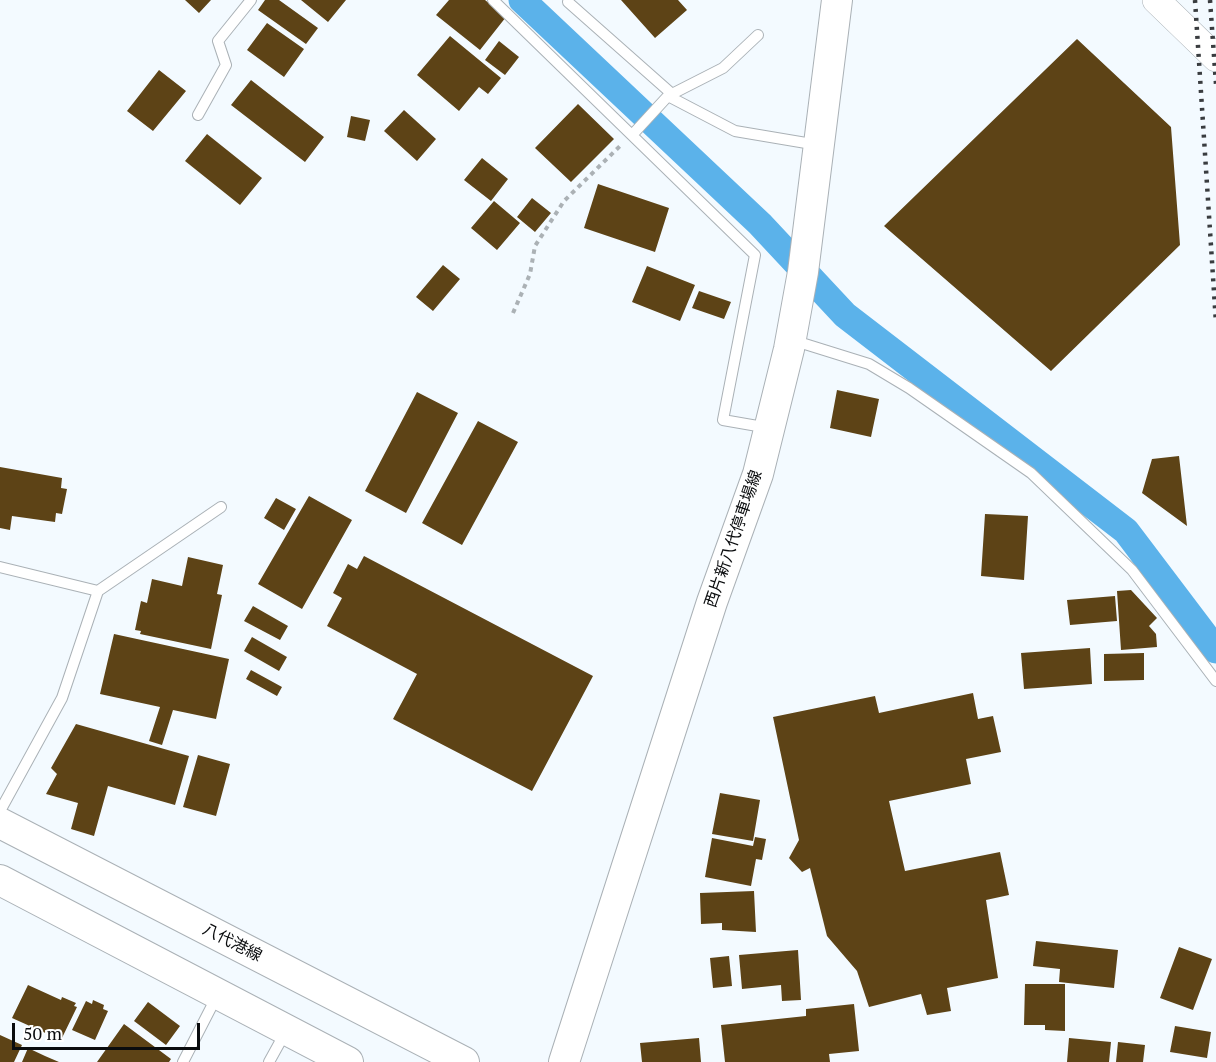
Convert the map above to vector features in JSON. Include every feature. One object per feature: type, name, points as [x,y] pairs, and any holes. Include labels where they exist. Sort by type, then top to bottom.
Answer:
[{"type":"main road","name":"西片新八代停車場線","points":[[564,1062],[712,602],[758,474],[790,340],[803,272],[837,0]]},
{"type":"main road","name":"八代港線","points":[[0,823],[464,1062]]},
{"type":"main road","points":[[0,880],[348,1062]]},
{"type":"street","points":[[1156,0],[1216,58]]},
{"type":"lane","points":[[198,115],[226,66],[218,41],[251,0]]},
{"type":"lane","points":[[493,0],[633,133],[755,255],[723,420],[769,428]]},
{"type":"lane","points":[[568,2],[669,96],[735,131],[818,145]]},
{"type":"lane","points":[[633,133],[669,96],[723,68],[758,35]]},
{"type":"lane","points":[[790,340],[870,364],[1031,473],[1132,570],[1216,681]]},
{"type":"lane","points":[[0,811],[62,698],[98,591],[221,507]]},
{"type":"lane","points":[[0,567],[98,591]]},
{"type":"lane","points":[[183,1062],[218,994]]},
{"type":"lane","points":[[269,1062],[286,1030]]},
{"type":"path","points":[[513,313],[530,274],[535,246],[564,201],[633,133]]},
{"type":"building","points":[[185,0],[211,0],[199,13]]},
{"type":"building","points":[[265,0],[279,0],[318,28],[306,44],[258,10]]},
{"type":"building","points":[[301,0],[346,0],[328,22]]},
{"type":"building","points":[[449,0],[485,0],[506,17],[480,50],[436,15]]},
{"type":"building","points":[[621,0],[678,0],[687,10],[655,38]]},
{"type":"building","points":[[267,23],[304,49],[284,77],[247,50]]},
{"type":"building","points":[[450,36],[501,78],[488,94],[479,87],[459,111],[417,75]]},
{"type":"building","points":[[1077,39],[1171,127],[1180,245],[1051,371],[884,226]]},
{"type":"building","points":[[499,41],[519,57],[505,75],[485,60]]},
{"type":"building","points":[[159,70],[186,91],[153,131],[127,111]]},
{"type":"building","points":[[251,80],[324,137],[305,162],[231,105]]},
{"type":"building","points":[[578,104],[614,139],[571,182],[535,148]]},
{"type":"building","points":[[404,110],[436,139],[417,161],[384,131]]},
{"type":"building","points":[[351,116],[370,120],[365,141],[347,137]]},
{"type":"building","points":[[207,134],[262,178],[240,205],[185,161]]},
{"type":"building","points":[[482,158],[508,179],[491,201],[464,180]]},
{"type":"building","points":[[598,184],[669,208],[655,252],[584,228]]},
{"type":"building","points":[[532,198],[551,213],[535,232],[517,217]]},
{"type":"building","points":[[494,201],[520,223],[497,250],[471,228]]},
{"type":"building","points":[[443,265],[460,279],[433,311],[416,297]]},
{"type":"building","points":[[647,266],[695,285],[680,321],[632,302]]},
{"type":"building","points":[[699,291],[731,302],[724,319],[692,308]]},
{"type":"building","points":[[837,390],[879,399],[871,437],[830,428]]},
{"type":"building","points":[[417,392],[458,413],[406,513],[365,491]]},
{"type":"building","points":[[478,421],[518,442],[462,545],[422,523]]},
{"type":"building","points":[[1179,456],[1187,526],[1142,493],[1152,459]]},
{"type":"building","points":[[0,467],[62,478],[61,488],[67,489],[62,514],[56,513],[55,522],[12,516],[10,530],[0,528]]},
{"type":"building","points":[[309,496],[352,520],[302,609],[258,584]]},
{"type":"building","points":[[276,498],[296,509],[284,530],[264,518]]},
{"type":"building","points":[[985,514],[1028,516],[1024,580],[981,576]]},
{"type":"building","points":[[364,556],[593,676],[532,791],[393,719],[417,674],[327,626],[342,598],[333,593],[348,564],[357,569]]},
{"type":"building","points":[[188,557],[223,565],[217,594],[222,595],[211,649],[140,634],[141,631],[135,630],[141,601],[147,603],[152,579],[182,586]]},
{"type":"building","points":[[1131,590],[1157,618],[1149,626],[1156,634],[1157,647],[1121,650],[1117,591]]},
{"type":"building","points":[[1115,596],[1117,621],[1070,625],[1067,600]]},
{"type":"building","points":[[253,606],[288,626],[280,640],[244,621]]},
{"type":"building","points":[[114,634],[229,659],[216,719],[173,710],[162,745],[149,741],[160,707],[100,694]]},
{"type":"building","points":[[252,637],[287,657],[279,671],[244,651]]},
{"type":"building","points":[[1090,648],[1092,684],[1024,689],[1021,653]]},
{"type":"building","points":[[1144,653],[1144,680],[1104,681],[1104,654]]},
{"type":"building","points":[[251,670],[282,687],[277,696],[246,679]]},
{"type":"building","points":[[973,693],[978,719],[993,716],[1001,752],[966,759],[971,784],[889,801],[905,871],[1000,852],[1009,895],[986,900],[998,978],[947,988],[951,1011],[927,1015],[921,994],[869,1007],[857,971],[827,936],[810,868],[802,872],[789,858],[799,840],[773,717],[875,696],[879,713]]},
{"type":"building","points":[[76,724],[189,756],[175,805],[108,786],[94,836],[71,829],[78,803],[46,794],[57,774],[51,768]]},
{"type":"building","points":[[198,755],[230,764],[216,816],[183,807]]},
{"type":"building","points":[[720,793],[760,800],[753,841],[712,834]]},
{"type":"building","points":[[755,837],[766,839],[762,860],[756,859],[751,886],[705,877],[712,838],[753,846]]},
{"type":"building","points":[[754,891],[756,932],[722,930],[722,923],[701,924],[700,893]]},
{"type":"building","points":[[1036,941],[1118,950],[1114,988],[1059,982],[1060,969],[1033,966]]},
{"type":"building","points":[[1179,947],[1212,959],[1193,1010],[1160,998]]},
{"type":"building","points":[[798,950],[801,1000],[782,1001],[781,985],[742,989],[739,955]]},
{"type":"building","points":[[729,956],[732,986],[713,988],[710,958]]},
{"type":"building","points":[[1025,984],[1065,984],[1065,1031],[1045,1030],[1045,1025],[1024,1025]]},
{"type":"building","points":[[28,985],[61,1000],[62,997],[76,1003],[74,1006],[77,1007],[61,1040],[12,1018]]},
{"type":"building","points":[[93,1000],[104,1005],[103,1009],[108,1011],[95,1040],[72,1030],[86,1001],[92,1004]]},
{"type":"building","points":[[148,1002],[180,1026],[166,1045],[134,1021]]},
{"type":"building","points":[[854,1004],[859,1051],[829,1054],[830,1062],[725,1062],[721,1025],[806,1016],[806,1009]]},
{"type":"building","points":[[124,1024],[171,1059],[169,1062],[97,1062]]},
{"type":"building","points":[[1175,1026],[1211,1032],[1207,1058],[1170,1052]]},
{"type":"building","points":[[0,1035],[22,1045],[14,1062],[0,1062]]},
{"type":"building","points":[[699,1038],[701,1062],[642,1062],[640,1043]]},
{"type":"building","points":[[1069,1038],[1111,1042],[1109,1062],[1067,1062]]},
{"type":"building","points":[[1118,1042],[1145,1045],[1143,1062],[1116,1062]]},
{"type":"building","points":[[28,1048],[45,1056],[59,1062],[22,1062]]},
{"type":"waterway","points":[[522,0],[760,224],[845,315],[1126,531],[1216,650]]},
{"type":"railway","points":[[1195,0],[1216,323]]},
{"type":"railway","points":[[1210,0],[1216,84]]}]
